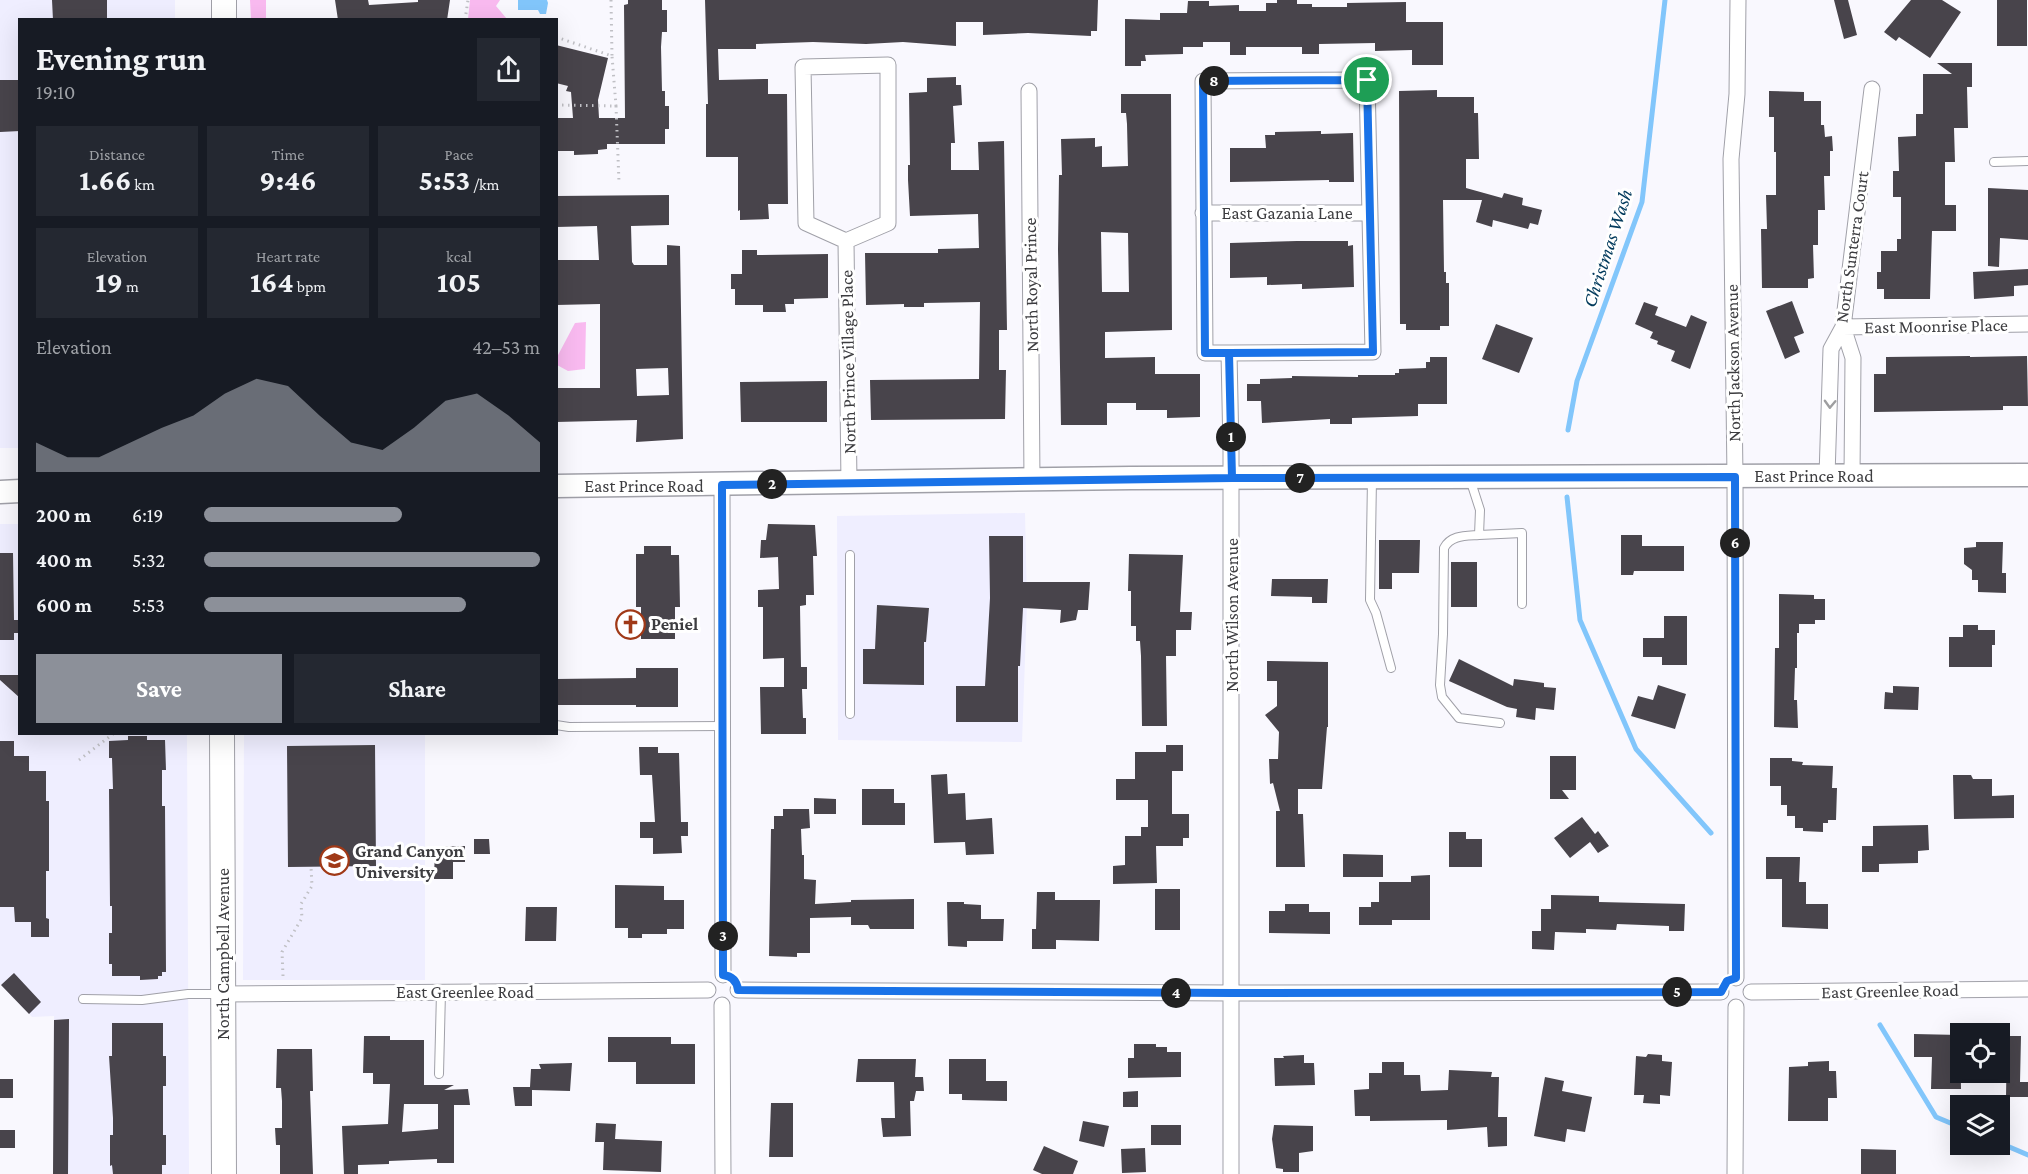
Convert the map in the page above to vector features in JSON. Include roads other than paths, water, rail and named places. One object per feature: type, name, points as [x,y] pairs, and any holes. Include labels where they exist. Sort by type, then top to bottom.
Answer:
[{"type":"main road","points":[[224,0],[224,18]]},
{"type":"main road","name":"East Prince Road","points":[[558,486],[1232,478],[2028,475]]},
{"type":"main road","points":[[0,492],[18,491]]},
{"type":"main road","name":"North Campbell Avenue","points":[[222,735],[224,1174]]},
{"type":"street","name":"North Jackson Avenue","points":[[1736,978],[1735,477],[1731,159],[1737,93],[1738,0]]},
{"type":"street","points":[[888,65],[888,223],[846,241],[806,223],[803,67],[888,65]]},
{"type":"street","points":[[1367,80],[1370,213],[1373,352],[1205,353],[1203,81],[1367,80]]},
{"type":"street","name":"North Sunterra Court","points":[[1827,476],[1831,349],[1844,327],[1872,89]]},
{"type":"street","name":"North Royal Prince","points":[[1029,91],[1032,480]]},
{"type":"street","name":"East Gazania Lane","points":[[1203,213],[1370,213]]},
{"type":"street","name":"North Prince Village Place","points":[[846,241],[849,483]]},
{"type":"street","name":"East Moonrise Place","points":[[1844,327],[2028,324]]},
{"type":"street","points":[[1844,327],[1853,358],[1852,476]]},
{"type":"street","name":"North Wilson Avenue","points":[[1229,353],[1232,478],[1231,1174]]},
{"type":"street","points":[[722,485],[723,975]]},
{"type":"street","points":[[723,975],[735,981],[738,990],[735,999],[722,1005],[714,1002],[708,990],[711,981],[723,975]]},
{"type":"street","points":[[1741,978],[1748,984],[1751,992],[1748,1001],[1741,1007],[1736,1007],[1724,1001],[1721,992],[1727,981],[1741,978]]},
{"type":"street","name":"East Greenlee Road","points":[[1751,992],[2028,989]]},
{"type":"street","name":"East Greenlee Road","points":[[222,994],[708,990]]},
{"type":"street","points":[[738,990],[1231,993],[1721,992]]},
{"type":"street","points":[[722,1005],[723,1174]]},
{"type":"street","points":[[1735,1174],[1736,1007]]},
{"type":"lane","points":[[1994,162],[2028,161]]},
{"type":"lane","points":[[1830,378],[1853,379]]},
{"type":"lane","points":[[1470,477],[1480,510],[1479,535]]},
{"type":"lane","points":[[1372,478],[1370,600],[1376,613],[1391,668]]},
{"type":"lane","points":[[1500,723],[1459,718],[1442,697],[1440,686],[1444,548],[1448,541],[1456,537],[1522,533],[1522,604]]},
{"type":"lane","points":[[850,555],[850,714]]},
{"type":"lane","points":[[558,725],[569,728],[722,726]]},
{"type":"lane","points":[[439,1074],[441,992]]},
{"type":"lane","points":[[83,999],[142,1000],[189,994],[222,994]]},
{"type":"water","points":[[518,0],[547,0],[546,14],[540,14],[538,10],[518,10]]},
{"type":"waterway","name":"Christmas Wash","points":[[1568,430],[1577,381],[1642,202],[1665,0]]},
{"type":"waterway","name":"Christmas Wash","points":[[1567,497],[1580,620],[1636,749],[1711,833]]},
{"type":"waterway","name":"Christmas Wash","points":[[1880,1025],[1936,1117],[1950,1123]]},
{"type":"waterway","name":"Christmas Wash","points":[[2010,1147],[2028,1155]]},
{"type":"place","name":"Peniel","points":[[630,624]]},
{"type":"place","name":"Grand Canyon University","points":[[334,861]]}]
